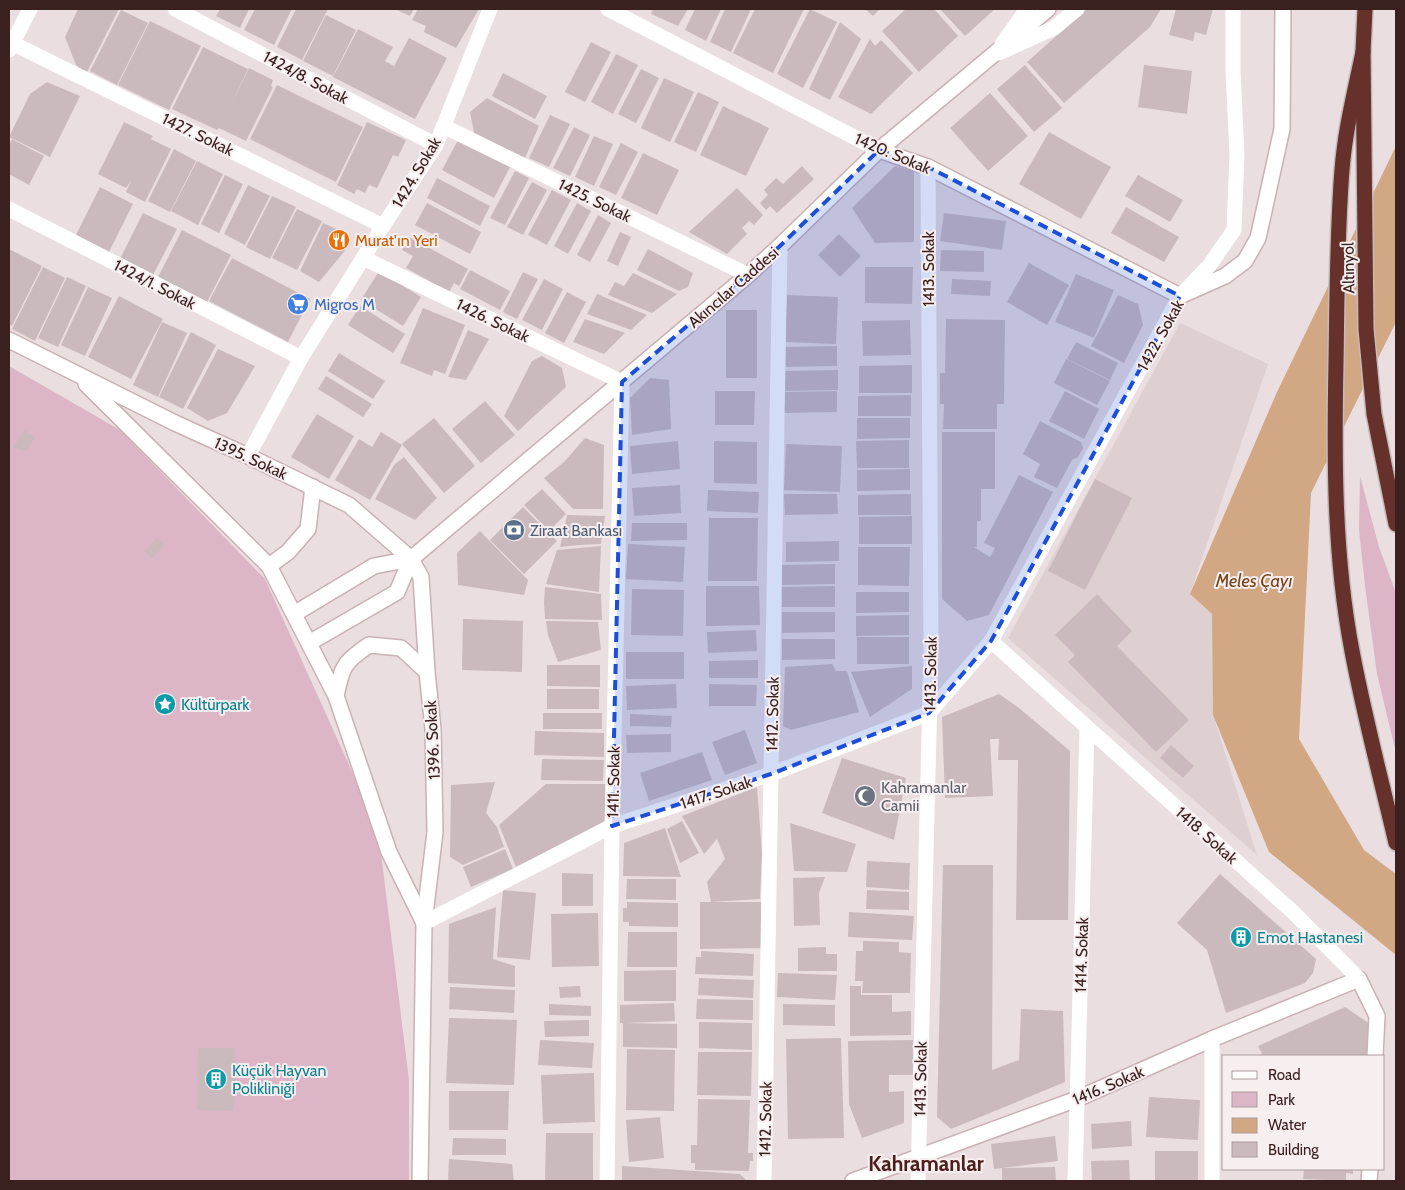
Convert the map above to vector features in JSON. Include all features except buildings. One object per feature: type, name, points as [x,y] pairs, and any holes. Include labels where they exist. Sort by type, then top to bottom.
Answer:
[{"type":"highway","name":"Altınyol","points":[[1364,9],[1366,329],[1374,414],[1396,523]]},
{"type":"highway","points":[[1363,52],[1350,112],[1342,169],[1335,434],[1338,536],[1352,650],[1396,843]]},
{"type":"street","points":[[10,46],[30,9]]},
{"type":"street","name":"1424/8. Sokak","points":[[175,9],[436,145]]},
{"type":"street","name":"1424. Sokak","points":[[248,456],[301,358],[436,145],[490,9]]},
{"type":"street","name":"1420. Sokak","points":[[608,9],[879,150],[928,167],[1180,296]]},
{"type":"street","points":[[993,56],[1027,9]]},
{"type":"street","name":"Akıncılar Caddesi","points":[[411,559],[748,275],[879,150],[1048,9]]},
{"type":"street","points":[[993,56],[1054,28],[1076,9]]},
{"type":"street","name":"1422. Sokak","points":[[991,641],[1180,296],[1209,266],[1234,230],[1237,155],[1233,71],[1233,9]]},
{"type":"street","points":[[1180,296],[1225,276],[1245,261],[1258,238],[1282,128],[1283,9]]},
{"type":"street","name":"1427. Sokak","points":[[10,46],[383,226]]},
{"type":"street","name":"1425. Sokak","points":[[443,126],[748,275]]},
{"type":"street","name":"1413. Sokak","points":[[918,1181],[931,643],[928,167]]},
{"type":"street","name":"1424/1. Sokak","points":[[9,209],[301,358]]},
{"type":"street","name":"1412. Sokak","points":[[764,1181],[780,246]]},
{"type":"street","name":"1426. Sokak","points":[[363,258],[622,382]]},
{"type":"street","name":"1395. Sokak","points":[[9,340],[78,376],[348,505],[411,559]]},
{"type":"street","name":"1395. Sokak","points":[[78,376],[269,566],[309,642]]},
{"type":"street","name":"1411. Sokak","points":[[607,1181],[612,826],[622,382]]},
{"type":"street","points":[[269,566],[288,552],[308,528],[313,487]]},
{"type":"street","points":[[294,614],[374,566],[411,559]]},
{"type":"street","points":[[309,642],[397,592],[411,559]]},
{"type":"street","name":"1396. Sokak","points":[[411,559],[421,578],[433,729],[435,832],[424,924],[420,1181]]},
{"type":"street","name":"1417. Sokak","points":[[424,924],[612,826],[771,774],[929,713],[991,641]]},
{"type":"street","name":"1418. Sokak","points":[[991,641],[1294,913],[1360,979],[1377,1016],[1375,1055]]},
{"type":"street","name":"1396. Sokak","points":[[309,642],[336,696],[389,852],[424,924]]},
{"type":"street","points":[[336,696],[341,672],[352,657],[369,645],[401,648],[427,672]]},
{"type":"street","name":"1414. Sokak","points":[[1075,1181],[1087,728]]},
{"type":"street","name":"1416. Sokak","points":[[853,1181],[1077,1099],[1212,1039],[1360,979]]},
{"type":"street","points":[[1212,1039],[1212,1181]]},
{"type":"highlighted area","points":[[879,150],[928,167],[1180,296],[991,641],[929,713],[771,774],[612,826],[622,382],[780,246]]},
{"type":"shaded area","points":[[1180,323],[1268,364],[1190,594],[1212,614],[1213,715],[1257,855],[1008,638]]},
{"type":"green space","name":"Kültürpark","points":[[9,366],[120,430],[265,579],[378,829],[409,1080],[409,1181],[9,1181]]},
{"type":"green space","points":[[1360,476],[1379,547],[1396,593],[1396,753],[1377,674],[1365,586],[1359,530]]},
{"type":"water","name":"Meles Çayı","points":[[1396,146],[1396,322],[1311,493],[1299,739],[1364,850],[1396,874],[1396,955],[1269,852],[1213,715],[1212,614],[1190,594],[1277,392]]},
{"type":"place","name":"Murat'ın Yeri","points":[[339,240]]},
{"type":"place","name":"Migros M","points":[[298,304]]},
{"type":"place","name":"Ziraat Bankası","points":[[514,530]]},
{"type":"place","name":"Kültürpark","points":[[165,704]]},
{"type":"place","name":"Kahramanlar Camii","points":[[865,796]]},
{"type":"place","name":"Emot Hastanesi","points":[[1241,937]]},
{"type":"place","name":"Küçük Hayvan Polikliniği","points":[[216,1079]]},
{"type":"district","name":"Kahramanlar","points":[[926,1164]]}]
